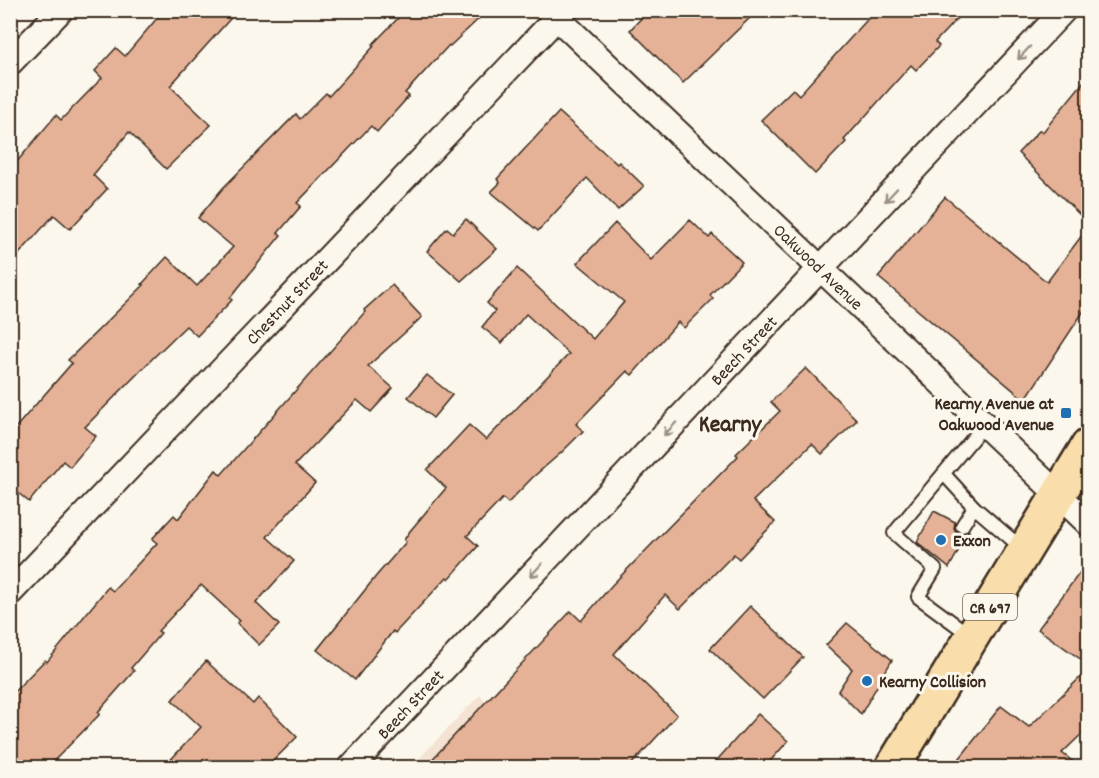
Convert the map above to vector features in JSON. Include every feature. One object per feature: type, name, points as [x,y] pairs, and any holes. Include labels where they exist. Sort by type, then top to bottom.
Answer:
[{"type":"main road","name":"CR 697","points":[[892,768],[1089,446]]},
{"type":"street","points":[[10,63],[61,10]]},
{"type":"street","name":"Beech Street","points":[[350,768],[1064,10]]},
{"type":"street","name":"Oakwood Avenue","points":[[557,13],[820,270],[1089,523]]},
{"type":"street","name":"Chestnut Street","points":[[10,593],[557,13]]},
{"type":"lane","points":[[972,637],[918,597],[938,566],[894,533],[984,425]]},
{"type":"lane","points":[[944,474],[974,507],[1025,551]]},
{"type":"lane","points":[[962,526],[974,507]]},
{"type":"shaded area","points":[[480,695],[485,701],[554,767],[410,768]]},
{"type":"building","points":[[164,10],[238,10],[170,86],[211,125],[166,169],[129,132],[93,175],[107,189],[70,229],[54,215],[10,264],[10,170],[56,115],[61,120],[102,78],[95,71],[116,48],[125,56]]},
{"type":"building","points":[[406,10],[488,10],[449,45],[405,93],[409,96],[377,132],[371,126],[297,203],[301,206],[278,233],[281,235],[230,298],[232,300],[197,336],[186,326],[153,358],[85,427],[96,436],[70,467],[63,461],[29,502],[10,486],[10,434],[72,363],[68,360],[144,285],[142,284],[167,257],[197,286],[233,247],[198,218],[223,188],[296,114],[300,119],[326,93],[329,96],[374,46],[372,45]]},
{"type":"building","points":[[649,10],[758,10],[683,83],[630,30]]},
{"type":"building","points":[[876,10],[965,10],[935,42],[939,46],[916,70],[911,65],[844,140],[846,142],[815,174],[761,120],[793,89],[799,95]]},
{"type":"building","points":[[1089,75],[1089,224],[1018,153],[1040,130],[1042,133]]},
{"type":"building","points":[[559,112],[644,186],[618,210],[587,178],[538,231],[491,192],[500,183],[497,179]]},
{"type":"building","points":[[945,197],[1047,282],[1089,226],[1089,303],[1025,400],[878,277]]},
{"type":"building","points":[[466,219],[497,249],[461,281],[427,251],[447,228],[453,233]]},
{"type":"building","points":[[690,220],[709,238],[712,234],[742,262],[710,295],[713,299],[684,328],[678,322],[632,375],[627,371],[576,424],[583,431],[508,503],[503,498],[467,536],[478,546],[395,633],[393,631],[355,680],[317,650],[406,542],[404,540],[410,531],[446,488],[427,470],[469,425],[486,440],[569,354],[526,314],[502,343],[482,327],[495,311],[487,303],[517,268],[593,339],[624,302],[577,263],[615,223],[651,260]]},
{"type":"building","points":[[392,285],[422,317],[368,366],[393,388],[371,412],[357,400],[295,465],[315,483],[267,537],[294,561],[256,603],[279,625],[259,645],[237,623],[240,621],[201,585],[158,631],[161,633],[131,668],[134,671],[98,712],[100,714],[47,768],[10,768],[10,696],[45,660],[47,662],[108,587],[113,591],[157,543],[152,539],[174,515],[178,519],[216,470],[221,475],[365,312],[364,310]]},
{"type":"building","points":[[806,368],[857,420],[822,454],[812,444],[753,501],[775,522],[739,559],[734,554],[680,609],[665,595],[614,654],[677,715],[628,768],[424,768],[571,611],[581,621],[612,585],[738,456],[736,454],[780,411],[771,402]]},
{"type":"building","points":[[427,375],[452,395],[433,418],[408,397]]},
{"type":"building","points":[[934,511],[955,522],[954,529],[958,533],[969,531],[949,568],[917,542]]},
{"type":"building","points":[[1089,560],[1089,665],[1038,629]]},
{"type":"building","points":[[750,606],[803,657],[763,699],[710,649]]},
{"type":"building","points":[[847,623],[892,660],[861,714],[838,691],[852,669],[826,645]]},
{"type":"building","points":[[206,661],[253,704],[258,698],[297,737],[266,768],[163,768],[201,727],[172,700]]},
{"type":"building","points":[[1089,669],[1089,727],[1062,753],[1081,768],[952,768],[1001,706],[1029,727]]},
{"type":"building","points":[[758,714],[788,741],[764,768],[710,768]]},
{"type":"place","name":"Kearny Avenue at Oakwood Avenue","points":[[1066,413]]},
{"type":"place","name":"Exxon","points":[[941,540]]},
{"type":"place","name":"Kearny Collision","points":[[867,681]]},
{"type":"district","name":"Kearny","points":[[730,423]]}]
